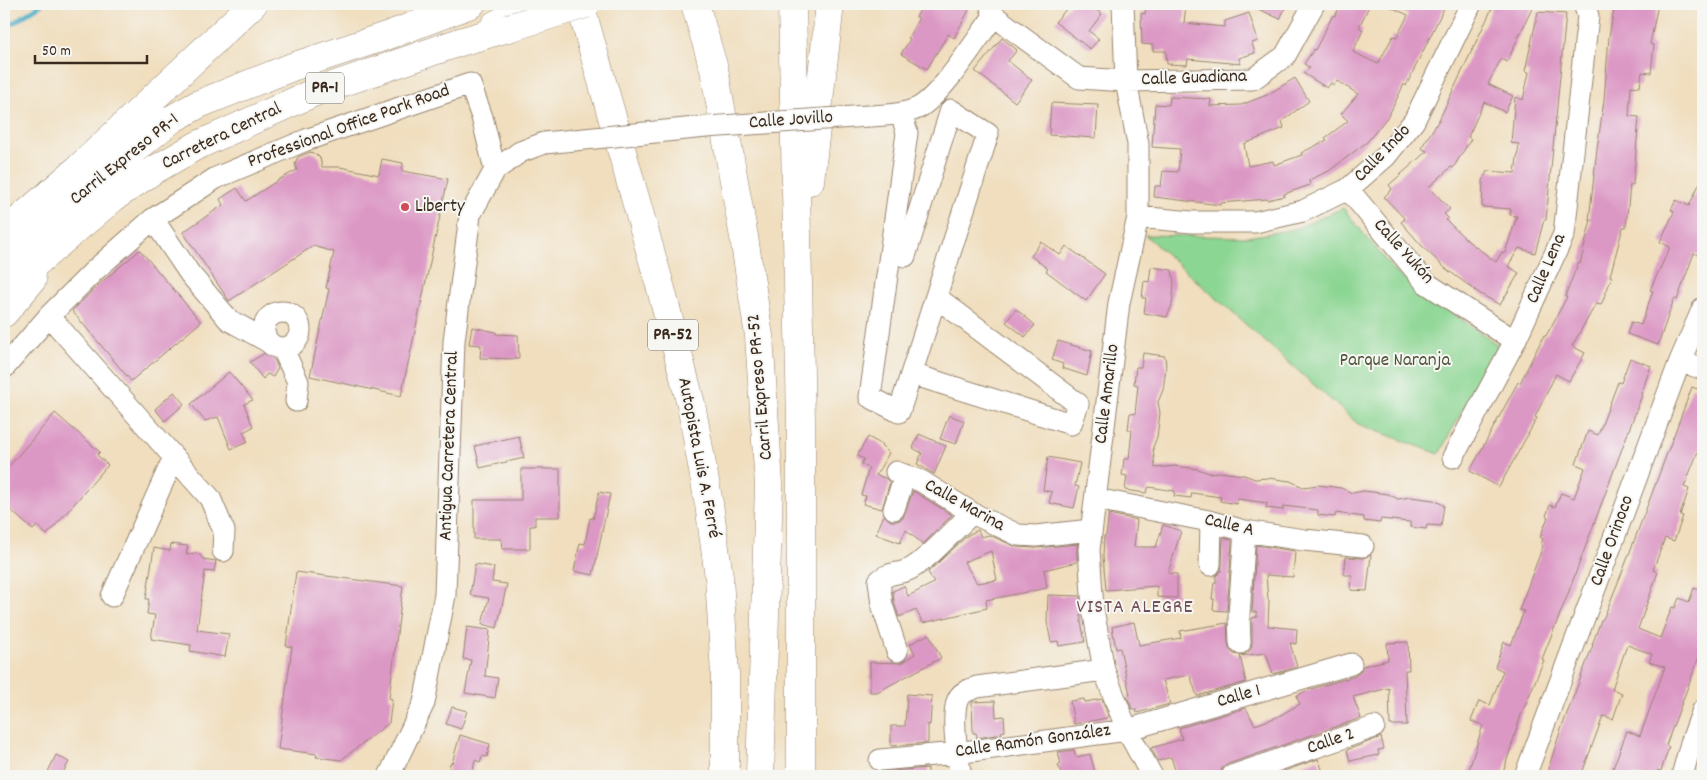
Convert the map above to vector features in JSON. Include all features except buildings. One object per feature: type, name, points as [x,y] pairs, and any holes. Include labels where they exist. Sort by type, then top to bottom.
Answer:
[{"type":"highway","points":[[4,233],[79,168],[253,4]]},
{"type":"highway","name":"Carril Expreso PR-1","points":[[38,233],[152,134],[172,119],[199,104],[292,67],[392,34],[471,4]]},
{"type":"highway","name":"Autopista Luis A. Ferré","points":[[580,4],[611,108],[691,404],[719,577],[725,674],[724,776]]},
{"type":"highway","name":"Carretera Central","points":[[4,290],[113,198],[151,172],[196,146],[315,92],[460,42],[518,16],[586,4]]},
{"type":"highway","points":[[595,4],[611,108]]},
{"type":"highway","name":"Carril Expreso PR-52","points":[[695,4],[714,68],[744,237],[759,336],[769,485],[760,776]]},
{"type":"highway","points":[[792,4],[801,421],[801,776]]},
{"type":"highway","points":[[798,287],[830,4]]},
{"type":"highway","points":[[4,211],[26,195],[79,168]]},
{"type":"highway","points":[[4,313],[87,218]]},
{"type":"highway","points":[[4,260],[38,233]]},
{"type":"highway","points":[[4,268],[38,233]]},
{"type":"street","name":"Calle Amarillo","points":[[1123,4],[1126,81],[1138,144],[1138,218],[1119,303],[1089,550],[1092,609],[1104,670],[1127,730],[1152,776]]},
{"type":"street","name":"Calle Guadiana","points":[[992,10],[1079,78],[1126,81],[1253,79],[1285,56],[1314,4]]},
{"type":"street","name":"Calle Indo","points":[[1138,218],[1192,222],[1255,222],[1303,211],[1348,190],[1386,156],[1414,121],[1471,4]]},
{"type":"street","name":"Calle Lena","points":[[1453,457],[1515,341],[1564,234],[1588,16],[1584,4]]},
{"type":"street","name":"Calle Jovillo","points":[[544,143],[706,127],[894,115],[918,108],[937,94],[992,10]]},
{"type":"street","name":"Professional Office Park Road","points":[[4,368],[49,316],[95,270],[153,219],[216,178],[306,140],[470,84],[482,117],[495,170]]},
{"type":"street","points":[[901,113],[906,133],[870,397],[900,412],[988,134],[951,110],[905,256]]},
{"type":"street","name":"Antigua Carretera Central","points":[[389,776],[424,703],[445,595],[454,341],[470,215],[495,170],[520,152],[544,143]]},
{"type":"street","name":"Calle Yukón","points":[[1348,190],[1426,283],[1515,341]]},
{"type":"street","points":[[153,219],[190,274],[229,320],[275,345],[298,382],[296,401]]},
{"type":"street","points":[[912,374],[1071,424],[1078,404],[936,297]]},
{"type":"street","name":"Calle Orinoco","points":[[1525,776],[1680,361],[1703,308]]},
{"type":"street","points":[[49,316],[210,498],[224,531],[223,552]]},
{"type":"street","points":[[1680,361],[1703,370]]},
{"type":"street","points":[[112,596],[174,457]]},
{"type":"street","name":"Calle Marina","points":[[894,509],[901,474],[921,481],[972,513],[1018,535],[1036,536],[1091,530]]},
{"type":"street","name":"Calle A","points":[[1096,499],[1211,522],[1244,531],[1362,546]]},
{"type":"street","points":[[897,651],[882,605],[879,581],[882,577],[908,570],[920,562],[972,513]]},
{"type":"street","points":[[1210,565],[1211,522]]},
{"type":"street","points":[[1240,643],[1239,615],[1244,531]]},
{"type":"street","name":"Calle 1","points":[[1127,730],[1351,664]]},
{"type":"street","points":[[961,776],[956,753],[955,713],[959,697],[966,691],[977,687],[1104,670]]},
{"type":"street","points":[[1682,776],[1703,710]]},
{"type":"street","name":"Calle 2","points":[[1232,776],[1374,727]]},
{"type":"street","name":"Calle Ramón González","points":[[880,760],[956,753],[1127,730]]},
{"type":"green space","name":"Parque Naranja","points":[[1343,208],[1396,273],[1498,345],[1439,454],[1358,424],[1145,235],[1248,237],[1295,229]]},
{"type":"waterway","points":[[4,29],[42,4]]},
{"type":"place","name":"Liberty","points":[[405,207]]},
{"type":"district","name":"VISTA ALEGRE","points":[[1135,608]]}]
